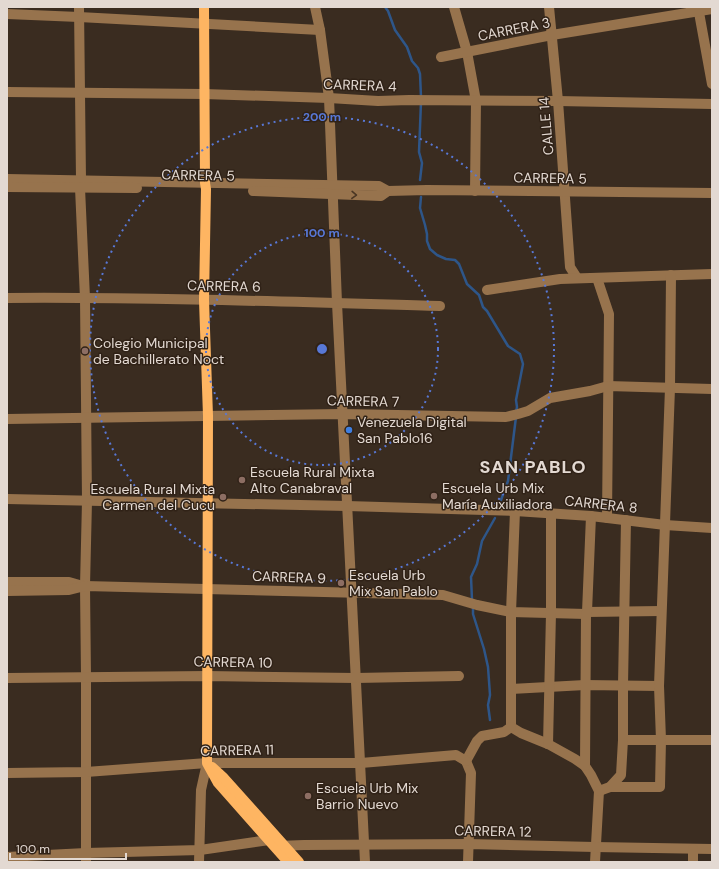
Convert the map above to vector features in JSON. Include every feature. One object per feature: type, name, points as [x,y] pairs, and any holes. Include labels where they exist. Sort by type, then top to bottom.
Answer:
[{"type":"main road","points":[[204,7],[204,300],[208,416],[207,763],[218,783],[288,862]]},
{"type":"main road","points":[[207,763],[224,778],[300,862]]},
{"type":"street","points":[[315,7],[320,30],[329,98],[342,414],[365,862]]},
{"type":"street","points":[[454,7],[467,52],[476,101],[475,191]]},
{"type":"street","name":"CALLE 14","points":[[549,7],[558,101],[570,267],[577,278]]},
{"type":"street","points":[[698,9],[712,84]]},
{"type":"street","name":"CARRERA 3","points":[[441,57],[552,35],[698,9],[712,9]]},
{"type":"street","points":[[79,12],[80,184],[85,298],[87,501],[85,586],[86,858]]},
{"type":"street","points":[[7,14],[79,12],[205,24],[320,30]]},
{"type":"street","name":"CARRERA 4","points":[[7,92],[204,94],[378,101],[558,101],[712,104]]},
{"type":"street","name":"CARRERA 5","points":[[7,179],[80,184],[333,190],[379,186],[388,191],[427,190],[712,193]]},
{"type":"street","name":"CARRERA 5","points":[[7,187],[80,184]]},
{"type":"street","points":[[560,279],[570,267]]},
{"type":"street","points":[[487,290],[560,279],[712,274]]},
{"type":"street","points":[[599,791],[610,787],[660,787],[661,740],[658,686],[670,388],[671,275]]},
{"type":"street","points":[[597,278],[610,314],[607,518]]},
{"type":"street","name":"CARRERA 6","points":[[7,298],[204,300],[440,306]]},
{"type":"street","name":"CARRERA 7","points":[[7,420],[342,414],[506,417],[528,410],[550,398],[590,391],[608,386],[712,389]]},
{"type":"street","name":"CARRERA 8","points":[[7,499],[515,511],[591,516],[665,525],[712,528]]},
{"type":"street","points":[[511,727],[511,612],[515,511]]},
{"type":"street","points":[[548,744],[551,613],[551,514]]},
{"type":"street","points":[[585,766],[586,613],[591,516]]},
{"type":"street","points":[[610,787],[621,775],[623,740],[626,520]]},
{"type":"street","name":"CARRERA 9","points":[[7,582],[69,582],[85,586],[443,595],[477,605],[511,612],[586,613],[661,611]]},
{"type":"street","name":"CARRERA 9","points":[[7,590],[69,590],[85,586]]},
{"type":"street","name":"CARRERA 10","points":[[7,678],[207,676],[356,678],[459,676]]},
{"type":"street","points":[[511,689],[585,685],[658,686]]},
{"type":"street","points":[[511,727],[521,733],[548,744],[585,766],[599,791],[595,862]]},
{"type":"street","points":[[468,862],[471,773],[466,761],[477,741],[482,736],[504,732],[511,727]]},
{"type":"street","points":[[623,740],[712,740]]},
{"type":"street","name":"CARRERA 11","points":[[7,773],[86,772],[207,763],[360,763],[456,755],[466,761]]},
{"type":"street","points":[[199,862],[201,790],[207,763]]},
{"type":"street","name":"CARRERA 12","points":[[7,857],[86,858],[272,843],[285,846],[468,844],[712,849]]},
{"type":"street","points":[[692,848],[693,862]]},
{"type":"waterway","points":[[385,7],[395,30],[407,47],[412,61],[418,68],[420,74],[421,97]]},
{"type":"waterway","points":[[420,180],[422,163],[419,152],[421,102]]},
{"type":"waterway","points":[[421,197],[420,208],[430,249],[437,255],[446,259],[455,260],[459,264],[467,284],[479,295],[483,307],[487,311],[508,346],[520,354],[523,364],[516,400],[516,412]]},
{"type":"waterway","points":[[501,500],[508,481],[516,417]]},
{"type":"waterway","points":[[472,600],[471,577],[477,564],[482,541],[495,518]]},
{"type":"waterway","points":[[473,607],[473,614],[488,667],[490,695],[488,705],[490,720]]},
{"type":"place","name":"Colegio Municipal de Bachillerato Noct","points":[[85,351]]},
{"type":"place","name":"Venezuela Digital San Pablo16","points":[[349,430]]},
{"type":"place","name":"Escuela Rural Mixta Alto Canabraval","points":[[242,480]]},
{"type":"place","name":"Escuela Urb Mix María Auxiliadora","points":[[434,496]]},
{"type":"place","name":"Escuela Rural Mixta Carmen del Cucu","points":[[223,497]]},
{"type":"place","name":"Escuela Urb Mix San Pablo","points":[[341,583]]},
{"type":"place","name":"Escuela Urb Mix Barrio Nuevo","points":[[308,796]]},
{"type":"district","name":"SAN PABLO","points":[[533,467]]}]
